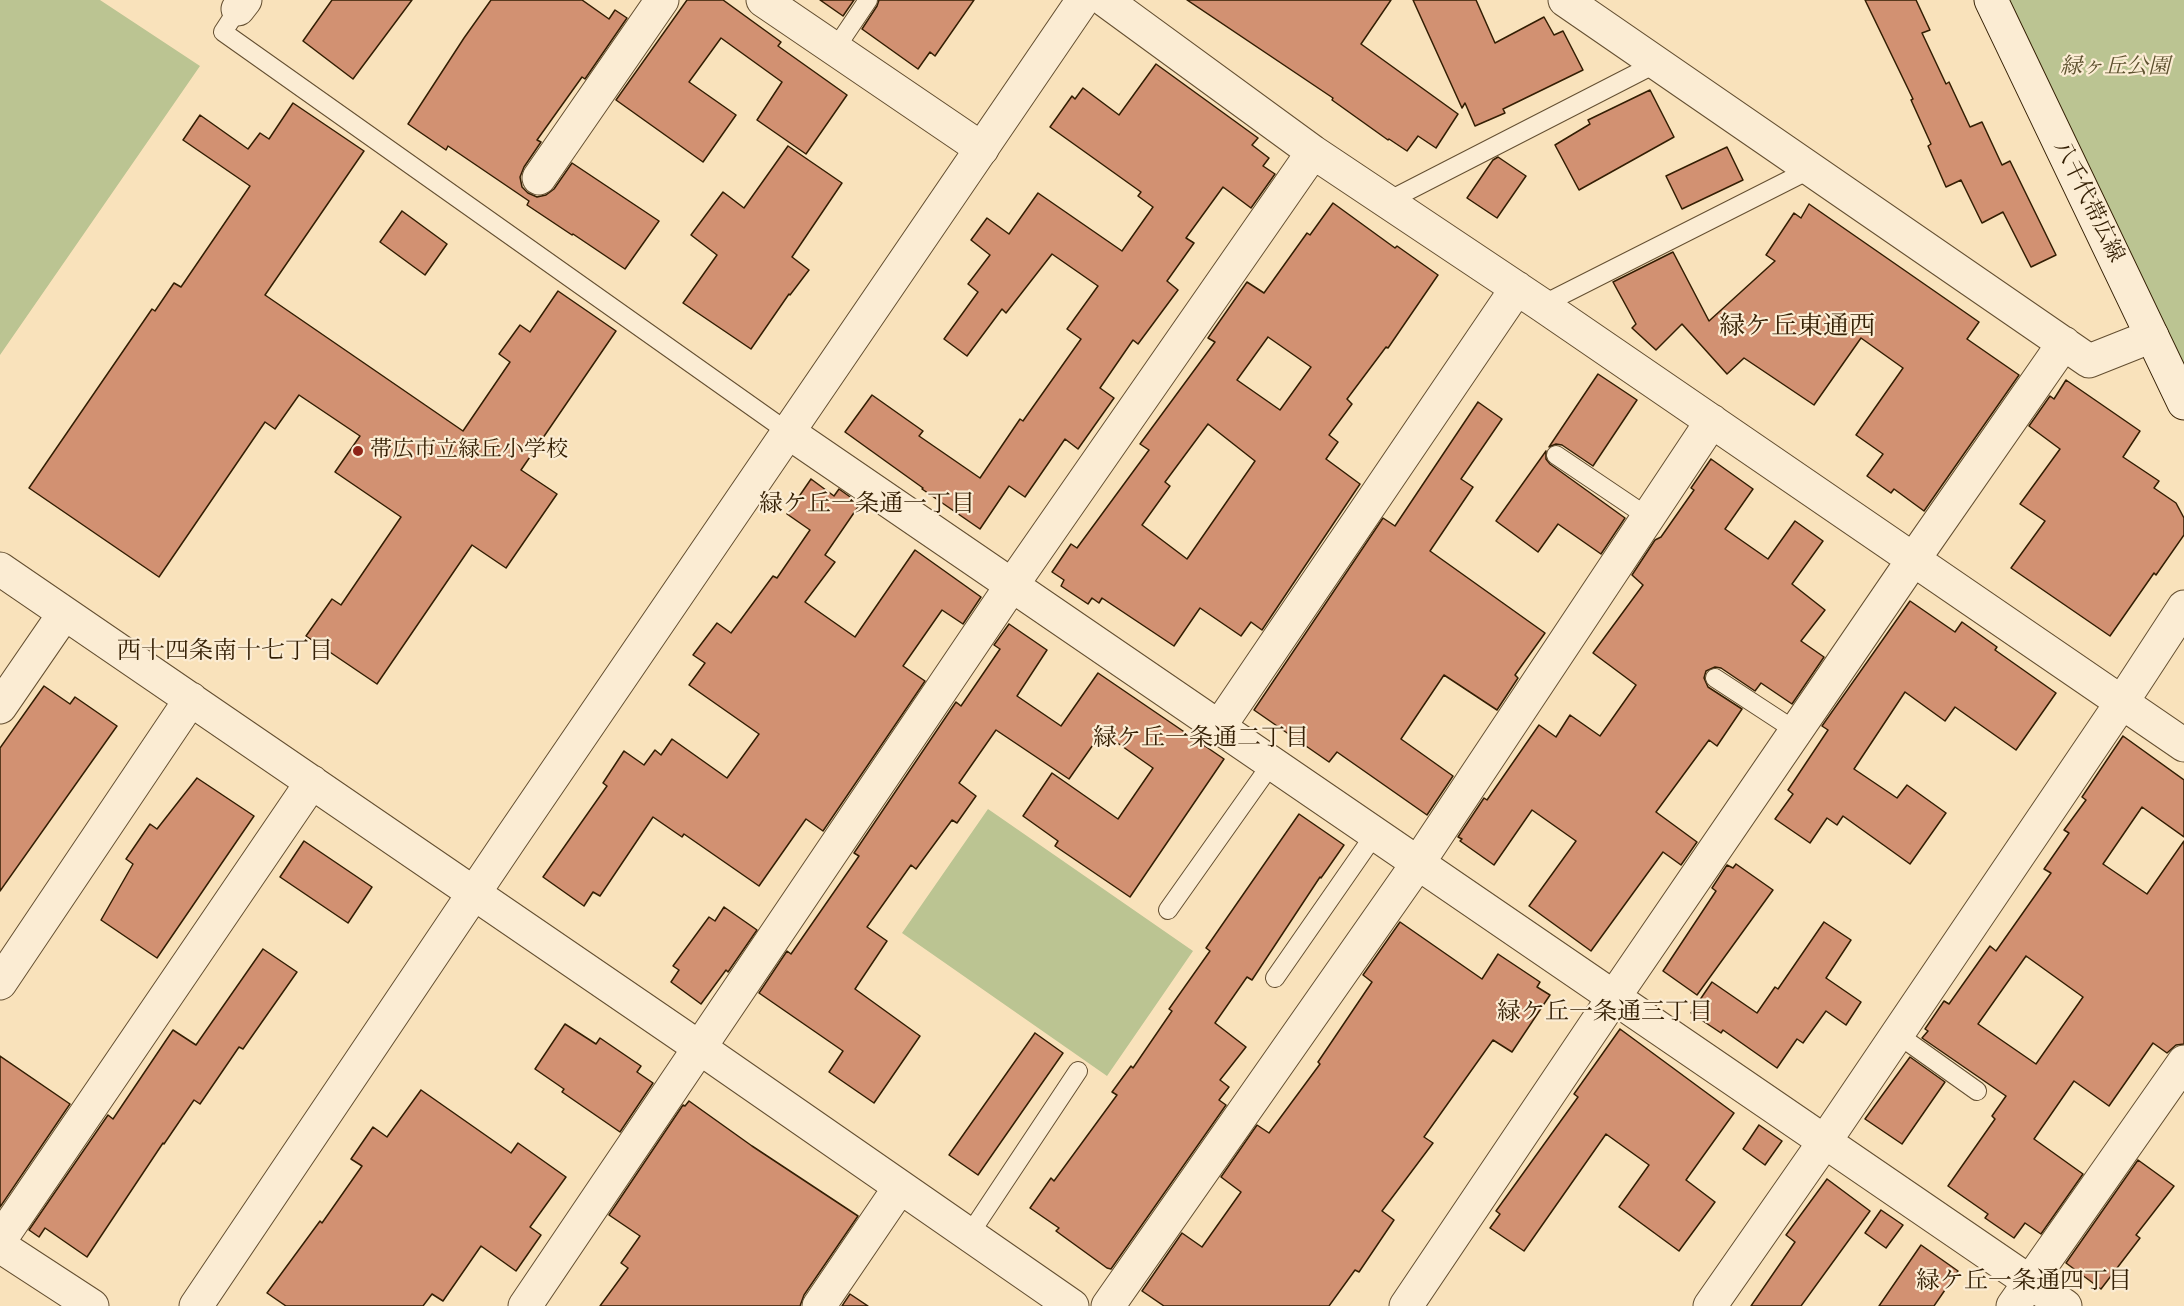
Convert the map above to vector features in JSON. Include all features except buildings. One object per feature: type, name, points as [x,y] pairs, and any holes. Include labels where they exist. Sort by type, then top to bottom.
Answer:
[{"type":"street","points":[[539,178],[662,0]]},
{"type":"street","points":[[763,0],[982,149]]},
{"type":"street","points":[[196,1306],[1083,0]]},
{"type":"street","points":[[1105,0],[1313,152],[1530,297],[2184,745]]},
{"type":"street","points":[[1565,0],[2089,361],[2152,336]]},
{"type":"street","name":"八千代帯広線","points":[[1991,0],[2184,404]]},
{"type":"street","points":[[525,1306],[1012,585],[1313,152]]},
{"type":"street","points":[[1219,727],[1530,297]]},
{"type":"street","points":[[1406,1306],[1614,997],[2064,343]]},
{"type":"street","points":[[1108,1306],[1418,863],[1712,421]]},
{"type":"street","points":[[788,432],[1825,1142],[2021,1294],[2065,1306]]},
{"type":"street","points":[[0,569],[700,1048],[1072,1306]]},
{"type":"street","points":[[1710,1306],[1825,1142],[2184,607]]},
{"type":"street","points":[[0,707],[64,614]]},
{"type":"street","points":[[0,983],[190,699]]},
{"type":"street","points":[[0,1240],[312,782]]},
{"type":"street","points":[[2021,1294],[2184,1062]]},
{"type":"street","points":[[819,1306],[900,1187]]},
{"type":"street","points":[[0,1246],[92,1306]]},
{"type":"lane","points":[[835,49],[868,0]]},
{"type":"lane","points":[[242,5],[223,32],[788,432]]},
{"type":"lane","points":[[1388,201],[1657,63]]},
{"type":"lane","points":[[1530,297],[1811,169]]},
{"type":"lane","points":[[1556,455],[1648,517]]},
{"type":"lane","points":[[1715,678],[1796,731]]},
{"type":"lane","points":[[1167,909],[1272,763]]},
{"type":"lane","points":[[1275,978],[1375,834]]},
{"type":"lane","points":[[1897,1034],[1977,1091]]},
{"type":"lane","points":[[969,1235],[1078,1071]]},
{"type":"green space","points":[[0,0],[100,0],[200,66],[0,355]]},
{"type":"green space","name":"緑ヶ丘公園","points":[[2008,0],[2184,0],[2184,368]]},
{"type":"green space","points":[[988,809],[1193,951],[1107,1076],[902,933]]},
{"type":"place","name":"帯広市立緑丘小学校","points":[[358,451]]},
{"type":"district","name":"緑ケ丘東通西","points":[[1797,328]]},
{"type":"district","name":"緑ケ丘一条通一丁目","points":[[867,505]]},
{"type":"district","name":"西十四条南十七丁目","points":[[225,652]]},
{"type":"district","name":"緑ケ丘一条通二丁目","points":[[1201,739]]},
{"type":"district","name":"緑ケ丘一条通三丁目","points":[[1605,1013]]},
{"type":"district","name":"緑ケ丘一条通四丁目","points":[[2024,1282]]}]
